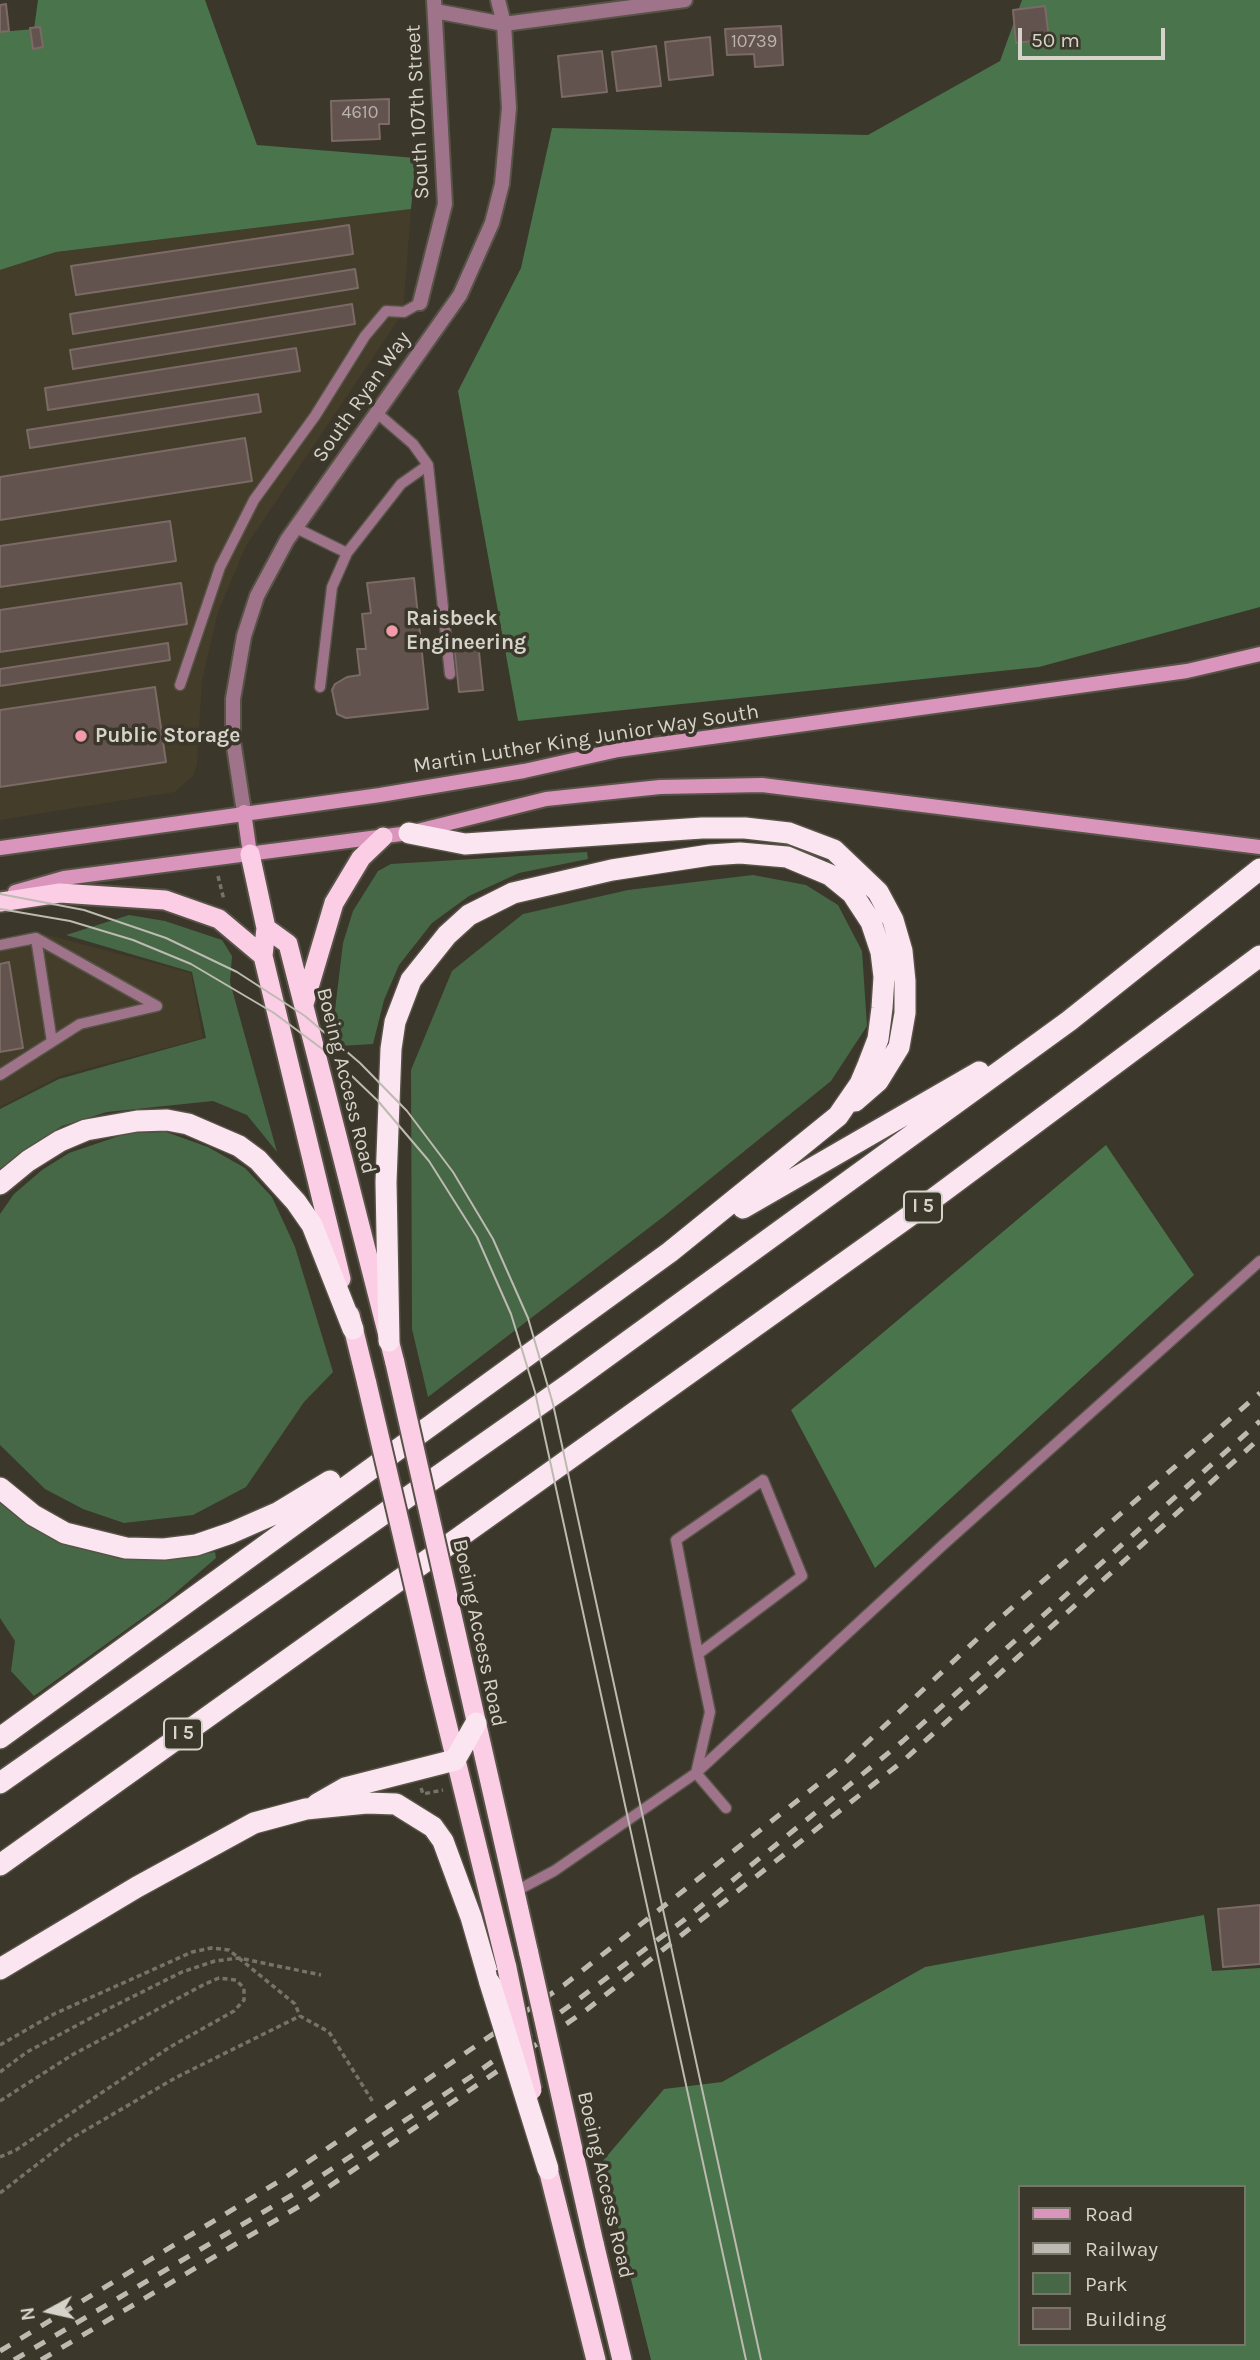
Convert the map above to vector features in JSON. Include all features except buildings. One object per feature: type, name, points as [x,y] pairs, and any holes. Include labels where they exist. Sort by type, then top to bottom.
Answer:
[{"type":"highway","points":[[0,1738],[465,1398],[670,1252],[878,1082],[899,1047],[905,1013],[905,981],[902,951],[893,920],[878,892],[834,850],[811,838],[745,828],[702,828],[465,844],[410,833]]},
{"type":"highway","points":[[303,1005],[334,903],[361,858],[383,837]]},
{"type":"highway","points":[[389,1341],[386,1182],[391,1049],[395,1022],[411,980],[427,957],[469,915],[488,904],[513,893],[548,883],[709,855],[740,853],[787,857],[830,875],[852,893],[872,922],[884,977],[878,1039],[860,1084],[838,1116]]},
{"type":"highway","points":[[250,854],[266,928],[262,956],[507,1968],[548,2169],[596,2360]]},
{"type":"highway","points":[[0,1783],[547,1400],[1069,1021],[1260,868]]},
{"type":"highway","points":[[0,902],[60,893],[165,900],[219,919],[262,956]]},
{"type":"highway","name":"Boeing Access Road","points":[[266,928],[288,944],[395,1363],[622,2360]]},
{"type":"highway","name":"I 5","points":[[0,1865],[925,1205],[1260,956]]},
{"type":"highway","points":[[670,1252],[816,1164],[1069,1021]]},
{"type":"highway","points":[[0,1184],[39,1154],[86,1130],[137,1121],[167,1120],[188,1124],[239,1146],[258,1160],[289,1195],[312,1225],[353,1329]]},
{"type":"highway","points":[[0,1488],[33,1515],[65,1533],[90,1542],[126,1548],[164,1549],[196,1545],[279,1512],[465,1398]]},
{"type":"highway","points":[[306,1810],[345,1788],[455,1760],[476,1723]]},
{"type":"highway","points":[[0,1969],[254,1823],[306,1810],[396,1804],[433,1827],[443,1841],[471,1917],[548,2169]]},
{"type":"main road","name":"Martin Luther King Junior Way South","points":[[0,848],[393,793],[524,771],[618,750],[1187,671],[1260,654]]},
{"type":"main road","points":[[0,897],[64,878],[410,833],[546,799],[660,787],[762,785],[1260,847]]},
{"type":"main road","points":[[244,812],[250,854]]},
{"type":"street","name":"South Ryan Way","points":[[244,812],[233,740],[233,699],[238,664],[257,596],[273,562],[460,295],[492,223],[508,145],[509,66],[498,0]]},
{"type":"street","points":[[434,5],[504,24],[685,0]]},
{"type":"street","name":"South 107th Street","points":[[420,303],[445,204],[434,5]]},
{"type":"lane","points":[[180,685],[220,567],[254,500],[379,319],[386,311],[404,312],[420,303]]},
{"type":"lane","points":[[377,413],[413,444],[428,465],[450,674]]},
{"type":"lane","points":[[320,687],[332,587],[347,553],[401,484],[428,465]]},
{"type":"lane","points":[[296,528],[347,553]]},
{"type":"lane","points":[[36,938],[52,1042]]},
{"type":"lane","points":[[0,944],[36,938],[157,1006],[80,1024],[0,1075]]},
{"type":"lane","points":[[514,1892],[554,1871],[696,1773],[954,1535],[1260,1261]]},
{"type":"lane","points":[[696,1773],[710,1712],[698,1654],[676,1540],[763,1480],[803,1576],[698,1654]]},
{"type":"lane","points":[[696,1773],[726,1808]]},
{"type":"path","points":[[218,876],[224,900]]},
{"type":"path","points":[[421,1786],[423,1794],[449,1789]]},
{"type":"path","points":[[0,2045],[54,2014],[192,1952],[211,1948],[229,1950],[295,2004],[300,2016],[329,2032],[373,2102]]},
{"type":"path","points":[[0,2072],[27,2052],[182,1972],[215,1961],[239,1958],[321,1975]]},
{"type":"path","points":[[0,2101],[72,2055],[205,1984],[219,1978],[236,1980],[244,1987],[244,2000],[234,2011],[170,2047],[16,2150],[0,2157]]},
{"type":"path","points":[[0,2193],[70,2138],[177,2077],[300,2016]]},
{"type":"shaded area","name":"Public Storage","points":[[411,209],[403,313],[246,546],[218,612],[202,681],[197,765],[193,776],[175,792],[0,820],[0,270],[56,252]]},
{"type":"shaded area","points":[[44,934],[191,973],[203,1038],[60,1076],[0,1107],[0,942]]},
{"type":"green space","points":[[38,0],[205,0],[257,145],[416,158],[411,209],[56,252],[0,270],[0,32],[34,29]]},
{"type":"green space","points":[[1022,0],[1260,0],[1260,607],[1039,667],[518,721],[458,391],[521,268],[552,128],[868,135],[1000,61]]},
{"type":"green space","points":[[587,852],[588,859],[519,873],[469,896],[432,923],[399,965],[384,1000],[373,1044],[340,1046],[335,1010],[343,943],[353,911],[378,871],[391,864]]},
{"type":"green space","points":[[753,875],[806,885],[838,905],[862,951],[867,1026],[831,1081],[663,1217],[428,1397],[412,1329],[411,1070],[452,971],[523,914],[628,890]]},
{"type":"green space","points":[[129,915],[165,921],[222,940],[232,956],[230,982],[277,1152],[247,1115],[213,1101],[107,1112],[62,1126],[18,1154],[0,1172],[0,1109],[59,1079],[206,1038],[192,972],[66,935]]},
{"type":"green space","points":[[166,1132],[208,1147],[245,1168],[272,1197],[295,1247],[333,1372],[304,1402],[246,1487],[193,1515],[124,1523],[83,1509],[45,1489],[0,1445],[0,1214],[14,1194],[42,1170],[69,1153],[128,1133]]},
{"type":"green space","points":[[1106,1145],[1194,1275],[875,1568],[791,1410]]},
{"type":"green space","points":[[0,1498],[151,1557],[182,1558],[215,1552],[216,1558],[166,1601],[34,1696],[11,1671],[15,1641],[0,1618]]},
{"type":"green space","points":[[1204,1915],[1212,1971],[1260,1968],[1260,2360],[651,2360],[602,2162],[664,2089],[722,2082],[925,1967]]},
{"type":"tram line","points":[[0,894],[84,910],[166,938],[237,972],[305,1016],[360,1063],[407,1111],[453,1172],[493,1239],[528,1318],[553,1404],[761,2360]]},
{"type":"tram line","points":[[0,909],[70,921],[133,940],[191,964],[274,1013],[329,1054],[378,1101],[429,1161],[477,1237],[511,1314],[535,1392],[746,2360]]},
{"type":"railway","points":[[0,2351],[286,2177],[564,1985],[845,1763],[991,1626],[1260,1393]]},
{"type":"railway","points":[[14,2360],[297,2192],[478,2072],[684,1920],[903,1741],[1260,1421]]},
{"type":"railway","points":[[41,2360],[308,2201],[585,2011],[903,1761],[1260,1438]]},
{"type":"place","name":"Raisbeck Engineering","points":[[392,631]]},
{"type":"place","name":"Public Storage","points":[[81,736]]}]
